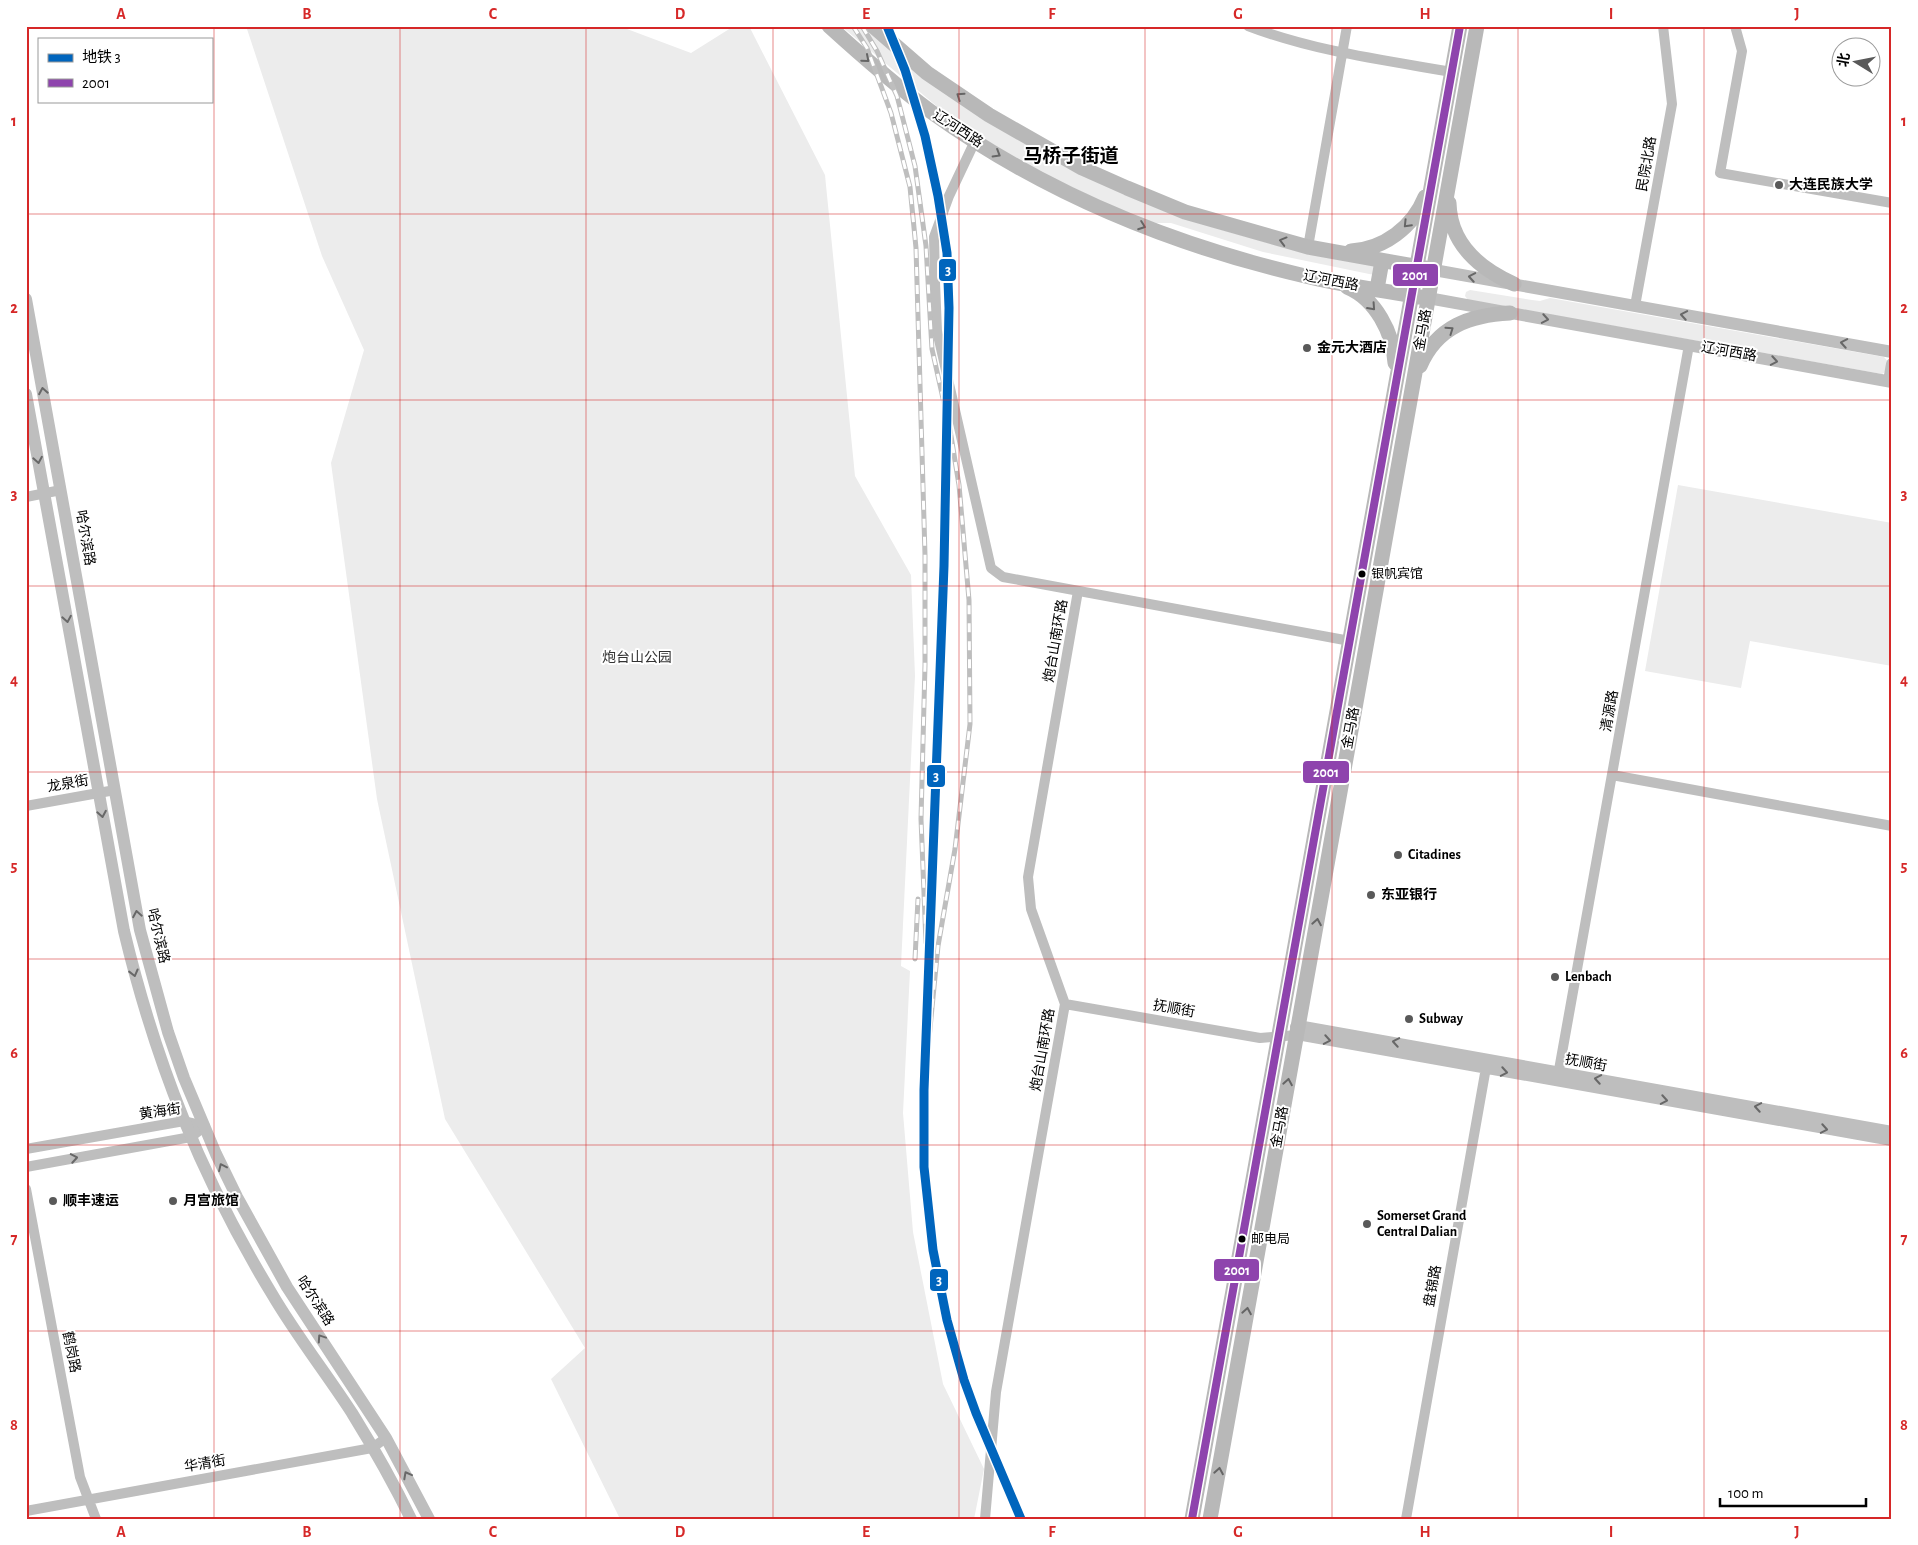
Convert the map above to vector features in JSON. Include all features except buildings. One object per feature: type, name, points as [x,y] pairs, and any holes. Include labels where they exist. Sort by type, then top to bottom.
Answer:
[{"type":"main road","name":"辽河西路","points":[[829,26],[910,96],[975,141],[1025,170],[1115,216],[1257,264],[1303,276],[1428,298]]},
{"type":"main road","name":"辽河西路","points":[[873,26],[927,73],[989,115],[1082,168],[1127,188],[1186,212],[1308,248],[1434,270]]},
{"type":"main road","name":"金马路","points":[[1192,1519],[1460,26]]},
{"type":"main road","name":"金马路","points":[[1210,1519],[1477,26]]},
{"type":"main road","points":[[1336,252],[1359,251],[1378,246],[1395,236],[1410,223],[1423,204],[1432,182]]},
{"type":"main road","points":[[1449,184],[1450,209],[1455,230],[1464,248],[1477,263],[1514,284]]},
{"type":"main road","points":[[1377,289],[1382,261]]},
{"type":"main road","points":[[1332,281],[1352,289],[1365,299],[1380,315],[1389,333],[1395,354],[1396,380]]},
{"type":"main road","points":[[1413,384],[1423,360],[1436,342],[1451,328],[1471,318],[1489,314],[1510,313]]},
{"type":"street","points":[[1248,26],[1271,35],[1342,53],[1452,72]]},
{"type":"street","points":[[1308,248],[1347,26]]},
{"type":"street","name":"民院北路","points":[[1635,306],[1672,104],[1663,26]]},
{"type":"street","points":[[1735,26],[1742,51],[1720,173],[1892,203]]},
{"type":"street","points":[[975,141],[949,196],[934,237],[937,331],[991,568],[1003,577],[1350,641]]},
{"type":"street","name":"辽河西路","points":[[1434,270],[1892,352]]},
{"type":"street","name":"辽河西路","points":[[1428,298],[1890,381]]},
{"type":"street","name":"哈尔滨路","points":[[26,300],[140,930],[168,1032],[184,1078],[237,1198],[287,1287],[386,1438],[429,1519]]},
{"type":"street","name":"清源路","points":[[1558,1076],[1689,345]]},
{"type":"street","points":[[1890,381],[1892,364]]},
{"type":"street","points":[[26,394],[124,931],[138,989],[164,1069],[191,1137],[222,1205],[273,1296],[352,1413],[411,1519]]},
{"type":"street","points":[[26,497],[61,490]]},
{"type":"street","name":"炮台山南环路","points":[[985,1519],[996,1392],[1065,1004],[1031,909],[1028,876],[1078,592]]},
{"type":"street","points":[[1612,775],[1892,826]]},
{"type":"street","name":"龙泉街","points":[[26,806],[115,790]]},
{"type":"street","name":"抚顺街","points":[[1065,1004],[1260,1038],[1279,1036],[1297,1030],[1487,1064],[1892,1131]]},
{"type":"street","name":"盘锦路","points":[[1406,1519],[1487,1064]]},
{"type":"street","name":"抚顺街","points":[[1558,1076],[1892,1141]]},
{"type":"street","name":"黄海街","points":[[26,1149],[184,1120],[205,1126]]},
{"type":"street","points":[[26,1167],[191,1137],[205,1126]]},
{"type":"street","name":"鹤岗路","points":[[26,1189],[80,1477],[96,1519]]},
{"type":"street","name":"华清街","points":[[26,1511],[372,1448],[386,1438]]},
{"type":"green space","name":"炮台山公园","points":[[246,26],[619,26],[691,53],[734,26],[749,26],[825,175],[855,476],[911,575],[915,676],[901,966],[910,971],[903,1113],[913,1232],[943,1384],[984,1469],[974,1519],[620,1519],[551,1379],[585,1348],[445,1119],[377,799],[331,463],[364,350],[322,256]]},
{"type":"green space","points":[[841,26],[866,26],[931,84],[1219,229],[1300,252],[1375,266],[1374,275],[1263,252],[1171,223],[1156,223],[1128,214],[1028,166],[952,119]]},
{"type":"green space","points":[[1470,290],[1540,301],[1550,298],[1884,357],[1890,364],[1889,370],[1882,374],[1468,300],[1465,296],[1466,292]]},
{"type":"green space","points":[[1678,485],[1892,523],[1892,666],[1750,641],[1741,688],[1645,671]]},
{"type":"railway","points":[[853,26],[867,48],[891,113],[910,187],[916,248],[925,555],[925,665],[921,819],[926,943]]},
{"type":"railway","points":[[862,26],[877,51],[897,96],[915,166],[926,246],[932,349],[950,430],[959,485],[969,600],[970,724],[955,849],[938,946],[924,1090]]},
{"type":"railway","points":[[915,959],[918,899]]},
{"type":"metro line","name":"3","points":[[887,26],[905,70],[925,136],[938,196],[947,253],[949,308],[944,566],[924,1090],[924,1167],[933,1250],[947,1320],[964,1380],[976,1413],[1021,1519]]},
{"type":"transit line","name":"2001","points":[[1192,1519],[1460,26]]},
{"type":"place","name":"大连民族大学","points":[[1779,185]]},
{"type":"place","name":"金元大酒店","points":[[1307,348]]},
{"type":"place","name":"银帆宾馆","points":[[1362,574]]},
{"type":"place","name":"Citadines","points":[[1398,855]]},
{"type":"place","name":"东亚银行","points":[[1371,895]]},
{"type":"place","name":"Lenbach","points":[[1555,977]]},
{"type":"place","name":"Subway","points":[[1409,1019]]},
{"type":"place","name":"顺丰速运","points":[[53,1201]]},
{"type":"place","name":"月宫旅馆","points":[[173,1201]]},
{"type":"place","name":"Somerset Grand Central Dalian","points":[[1367,1224]]},
{"type":"place","name":"邮电局","points":[[1242,1239]]},
{"type":"district","name":"马桥子街道","points":[[1071,156]]}]
